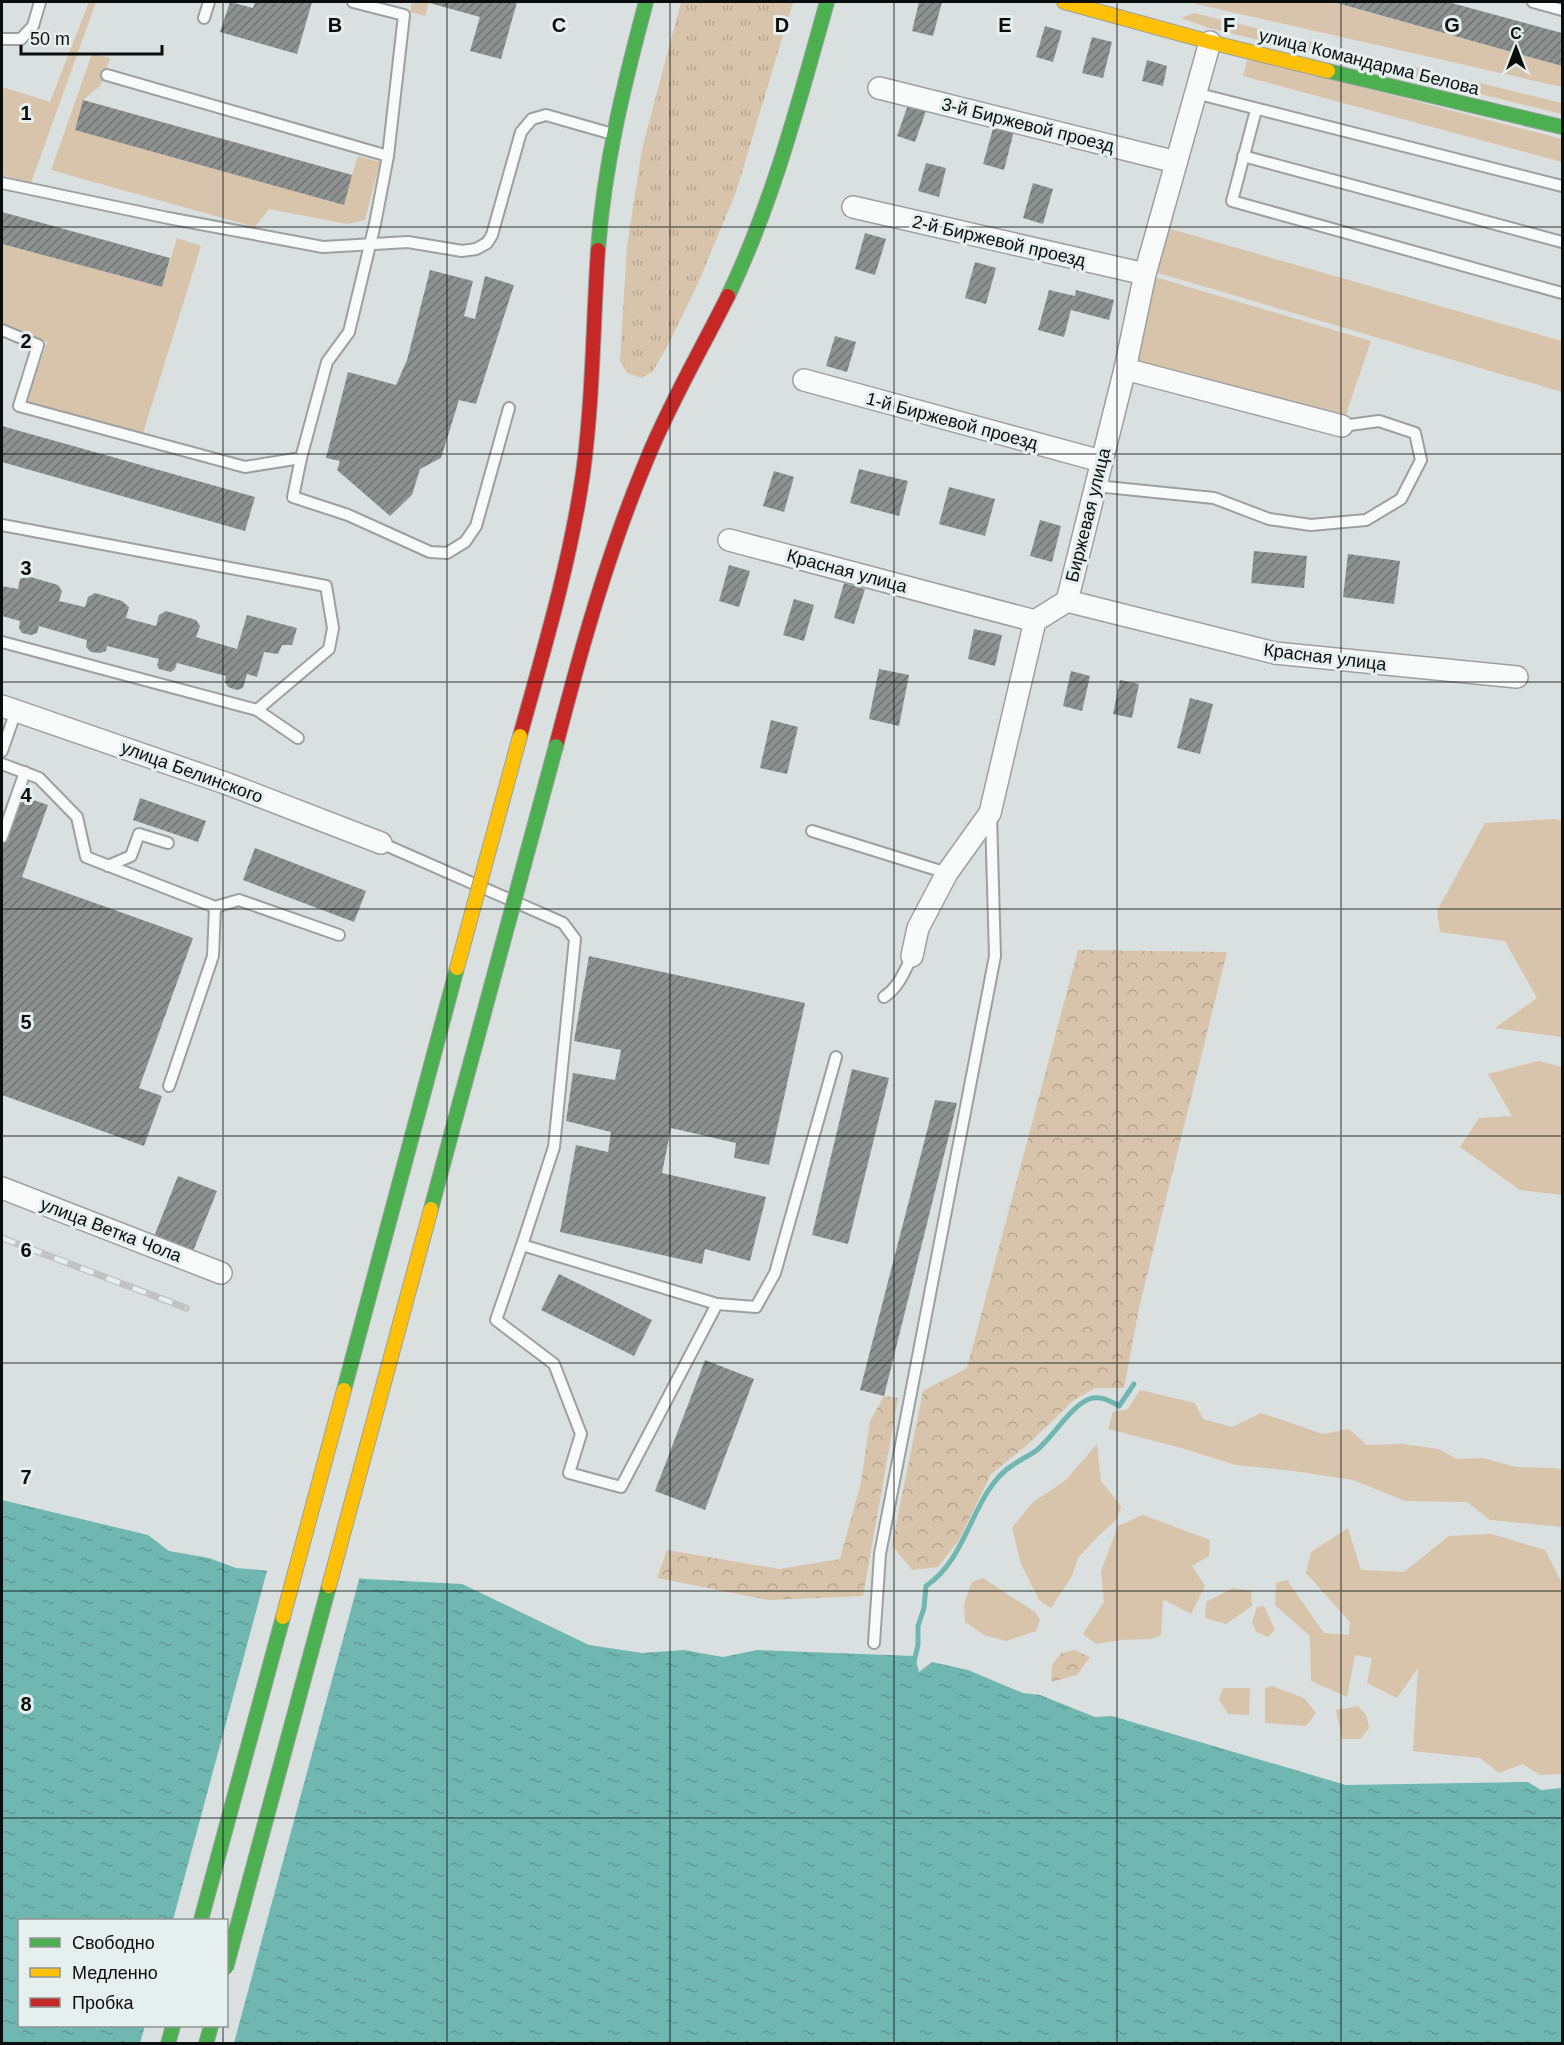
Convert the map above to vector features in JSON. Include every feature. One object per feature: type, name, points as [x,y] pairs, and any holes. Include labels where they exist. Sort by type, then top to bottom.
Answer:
[{"type":"main road","points":[[201,1919],[520,736],[570,542],[583,473],[591,397],[595,291],[602,209],[613,134],[646,2]]},
{"type":"main road","points":[[228,1961],[588,626],[636,484],[666,416],[742,265],[769,200],[791,133],[827,2]]},
{"type":"main road","name":"улица Командарма Белова","points":[[1064,2],[1210,42],[1563,126]]},
{"type":"main road","points":[[168,2043],[172,2027]]},
{"type":"main road","points":[[206,2043],[210,2027]]},
{"type":"street","name":"Биржевая улица","points":[[1035,621],[1067,602],[1125,369],[1145,274],[1210,42]]},
{"type":"street","name":"3-й Биржевой проезд","points":[[879,88],[1176,162]]},
{"type":"street","name":"2-й Биржевой проезд","points":[[853,207],[1145,274]]},
{"type":"street","points":[[1125,369],[1342,426]]},
{"type":"street","name":"1-й Биржевой проезд","points":[[804,380],[1101,461]]},
{"type":"street","name":"Красная улица","points":[[729,540],[1035,621]]},
{"type":"street","name":"Красная улица","points":[[1067,602],[1275,653],[1517,677]]},
{"type":"street","points":[[912,956],[918,928],[947,873],[990,813],[1035,621]]},
{"type":"street","name":"улица Белинского","points":[[9,708],[228,784],[381,843]]},
{"type":"street","name":"улица Ветка Чола","points":[[2,1188],[221,1273]]},
{"type":"lane","points":[[2,39],[21,39],[33,26],[40,2]]},
{"type":"lane","points":[[204,18],[209,2]]},
{"type":"lane","points":[[353,2],[404,15],[388,156],[349,332],[327,362],[292,497],[348,515],[429,552],[447,553],[465,542],[476,526],[509,408]]},
{"type":"lane","points":[[1533,2],[1563,10]]},
{"type":"lane","points":[[107,75],[388,156]]},
{"type":"lane","points":[[1195,93],[1563,186]]},
{"type":"lane","points":[[1256,110],[1232,201],[1563,293]]},
{"type":"lane","points":[[2,183],[168,218],[323,247],[408,242],[462,251],[476,249],[487,243],[492,235],[510,163],[521,132],[532,118],[546,116],[613,134]]},
{"type":"lane","points":[[1244,156],[1563,242]]},
{"type":"lane","points":[[2,330],[38,345],[19,406],[245,467],[301,458]]},
{"type":"lane","points":[[1096,486],[1214,498],[1269,519],[1311,525],[1366,520],[1401,499],[1421,460],[1414,433],[1379,422],[1342,426]]},
{"type":"lane","points":[[2,525],[326,586],[333,628],[329,649],[257,710]]},
{"type":"lane","points":[[2,642],[257,710],[298,738]]},
{"type":"lane","points":[[2,751],[9,708]]},
{"type":"lane","points":[[2,764],[39,778],[77,817],[86,857],[215,907],[239,900],[339,935]]},
{"type":"lane","points":[[2,837],[25,772]]},
{"type":"lane","points":[[874,1643],[880,1554],[995,956],[990,813]]},
{"type":"lane","points":[[812,831],[947,873]]},
{"type":"lane","points":[[108,866],[131,856],[139,834],[168,843]]},
{"type":"lane","points":[[381,843],[563,923],[575,939],[554,1147],[496,1320],[554,1364],[581,1434],[569,1473],[621,1487],[717,1304]]},
{"type":"lane","points":[[169,1086],[213,956],[215,907]]},
{"type":"lane","points":[[884,997],[893,991],[912,956]]},
{"type":"lane","points":[[522,1245],[717,1304],[756,1307],[775,1273],[836,1057]]},
{"type":"green space","points":[[89,2],[96,2],[31,183],[2,175],[2,87],[50,102]]},
{"type":"green space","points":[[412,2],[429,2],[425,16],[410,12]]},
{"type":"green space","points":[[681,2],[793,2],[736,192],[699,281],[668,345],[653,371],[642,378],[627,373],[620,361],[627,246],[642,149]]},
{"type":"green space","points":[[1197,2],[1331,2],[1562,66],[1562,87],[1196,4]]},
{"type":"green space","points":[[1194,13],[1562,103],[1562,114],[1209,28],[1181,18]]},
{"type":"green space","points":[[92,54],[110,58],[101,85],[83,100],[352,175],[358,156],[380,162],[365,220],[347,224],[269,209],[255,227],[51,170]]},
{"type":"green space","points":[[1248,58],[1562,139],[1562,162],[1243,76]]},
{"type":"green space","points":[[1167,228],[1562,341],[1562,392],[1155,272]]},
{"type":"green space","points":[[177,238],[201,246],[143,433],[27,402],[47,342],[2,323],[2,244],[162,287]]},
{"type":"green space","points":[[1145,274],[1371,341],[1342,426],[1125,369]]},
{"type":"green space","points":[[1556,819],[1562,821],[1562,1037],[1495,1028],[1537,998],[1505,941],[1440,932],[1437,911],[1485,823]]},
{"type":"green space","points":[[1078,950],[1227,952],[1139,1308],[1124,1388],[1095,1388],[1074,1400],[1027,1445],[991,1474],[959,1540],[938,1567],[912,1570],[892,1545],[923,1391],[967,1368]]},
{"type":"green space","points":[[1539,1061],[1562,1067],[1562,1195],[1520,1190],[1460,1147],[1479,1118],[1512,1116],[1488,1074]]},
{"type":"green space","points":[[1140,1390],[1195,1403],[1203,1419],[1232,1427],[1261,1413],[1323,1434],[1349,1429],[1367,1445],[1402,1444],[1439,1449],[1456,1459],[1482,1458],[1516,1467],[1562,1470],[1562,1527],[1490,1520],[1467,1502],[1405,1501],[1353,1480],[1236,1465],[1108,1429],[1113,1412],[1128,1409]]},
{"type":"green space","points":[[884,1396],[898,1398],[863,1596],[769,1600],[657,1578],[667,1550],[779,1569],[840,1559],[861,1482],[870,1421]]},
{"type":"green space","points":[[1097,1444],[1101,1481],[1121,1506],[1117,1519],[1078,1558],[1072,1576],[1051,1608],[1039,1600],[1021,1564],[1012,1528],[1032,1503],[1066,1480]]},
{"type":"green space","points":[[1143,1515],[1210,1540],[1209,1556],[1192,1566],[1205,1586],[1191,1614],[1163,1599],[1161,1635],[1151,1639],[1096,1644],[1083,1634],[1104,1602],[1101,1571],[1118,1526]]},
{"type":"green space","points":[[1348,1528],[1361,1570],[1404,1572],[1449,1536],[1492,1534],[1545,1550],[1562,1583],[1562,1774],[1540,1775],[1523,1764],[1499,1773],[1480,1758],[1413,1751],[1418,1668],[1397,1698],[1367,1683],[1372,1658],[1355,1655],[1347,1697],[1311,1681],[1310,1636],[1275,1605],[1276,1583],[1287,1580],[1324,1633],[1349,1635],[1350,1622],[1306,1573],[1311,1552]]},
{"type":"green space","points":[[983,1578],[1035,1612],[1040,1620],[1036,1631],[1006,1641],[984,1635],[965,1622],[964,1604],[972,1582]]},
{"type":"green space","points":[[1233,1588],[1251,1591],[1252,1606],[1226,1624],[1205,1618],[1206,1602]]},
{"type":"green space","points":[[1264,1606],[1275,1630],[1268,1637],[1256,1632],[1252,1622],[1257,1607]]},
{"type":"green space","points":[[1075,1650],[1090,1657],[1077,1675],[1051,1682],[1052,1665],[1061,1653]]},
{"type":"green space","points":[[1272,1686],[1304,1698],[1316,1713],[1306,1726],[1265,1723],[1265,1688]]},
{"type":"green space","points":[[1223,1688],[1250,1688],[1249,1715],[1228,1714],[1219,1699]]},
{"type":"green space","points":[[1358,1706],[1366,1715],[1369,1728],[1360,1739],[1342,1739],[1336,1710]]},
{"type":"water","points":[[2,1500],[148,1535],[169,1551],[209,1558],[236,1568],[462,1584],[589,1645],[642,1653],[684,1650],[723,1657],[757,1650],[915,1656],[919,1672],[932,1662],[968,1670],[1023,1693],[1040,1695],[1095,1717],[1112,1716],[1346,1785],[1528,1782],[1541,1790],[1562,1788],[1562,2043],[2,2044]]},
{"type":"pier","points":[[268,1567],[360,1576],[234,2043],[140,2043],[145,2027],[228,2027],[228,1919],[173,1919]]},
{"type":"building","points":[[230,2],[253,8],[255,2],[312,2],[297,54],[220,32]]},
{"type":"building","points":[[426,2],[517,2],[501,59],[470,51],[480,17]]},
{"type":"building","points":[[919,2],[942,2],[933,36],[912,31]]},
{"type":"building","points":[[1333,2],[1448,2],[1562,33],[1562,66]]},
{"type":"building","points":[[1045,26],[1062,31],[1053,62],[1036,57]]},
{"type":"building","points":[[1092,37],[1112,42],[1103,78],[1082,73]]},
{"type":"building","points":[[1147,60],[1167,66],[1163,86],[1142,81]]},
{"type":"building","points":[[83,100],[352,175],[344,205],[75,130]]},
{"type":"building","points":[[908,105],[926,111],[915,142],[897,136]]},
{"type":"building","points":[[994,125],[1014,131],[1004,170],[983,164]]},
{"type":"building","points":[[926,163],[946,168],[939,197],[918,191]]},
{"type":"building","points":[[1033,183],[1053,189],[1043,224],[1023,218]]},
{"type":"building","points":[[2,212],[170,258],[162,287],[2,244]]},
{"type":"building","points":[[865,233],[886,239],[875,275],[855,269]]},
{"type":"building","points":[[975,262],[996,268],[986,304],[965,298]]},
{"type":"building","points":[[430,270],[473,281],[464,316],[475,319],[485,276],[514,285],[476,404],[459,400],[441,458],[420,469],[412,495],[390,516],[337,470],[340,461],[326,458],[348,372],[396,385],[407,360]]},
{"type":"building","points":[[1049,290],[1075,296],[1076,290],[1114,300],[1109,320],[1071,310],[1064,337],[1038,330]]},
{"type":"building","points":[[835,336],[856,342],[847,372],[826,366]]},
{"type":"building","points":[[2,426],[255,497],[245,531],[2,462]]},
{"type":"building","points":[[859,469],[908,481],[899,516],[850,503]]},
{"type":"building","points":[[774,471],[794,477],[784,512],[763,506]]},
{"type":"building","points":[[949,487],[995,499],[985,536],[939,524]]},
{"type":"building","points":[[1040,520],[1061,526],[1052,562],[1030,556]]},
{"type":"building","points":[[1254,551],[1307,556],[1304,588],[1251,583]]},
{"type":"building","points":[[1348,554],[1400,561],[1394,604],[1343,597]]},
{"type":"building","points":[[729,565],[750,571],[739,607],[719,601]]},
{"type":"building","points":[[27,576],[58,585],[62,591],[59,601],[85,607],[88,597],[95,593],[122,601],[129,607],[126,618],[156,626],[159,615],[166,611],[196,620],[200,626],[196,637],[237,649],[247,615],[297,628],[292,645],[282,645],[278,654],[264,652],[257,677],[247,674],[243,688],[237,690],[228,687],[225,682],[226,676],[177,663],[171,672],[159,669],[157,665],[159,659],[107,646],[106,651],[91,652],[86,647],[87,640],[39,626],[37,633],[31,635],[22,633],[19,628],[20,621],[2,616],[2,586],[18,589],[20,579]]},
{"type":"building","points":[[844,583],[865,589],[854,624],[834,618]]},
{"type":"building","points":[[794,599],[814,605],[804,641],[783,635]]},
{"type":"building","points":[[974,629],[1002,635],[995,666],[968,659]]},
{"type":"building","points":[[879,669],[909,675],[899,726],[869,719]]},
{"type":"building","points":[[1071,671],[1090,676],[1082,711],[1063,706]]},
{"type":"building","points":[[1120,680],[1139,684],[1132,718],[1113,714]]},
{"type":"building","points":[[1190,698],[1213,704],[1200,754],[1177,748]]},
{"type":"building","points":[[771,720],[798,727],[787,774],[760,768]]},
{"type":"building","points":[[19,795],[48,805],[22,877],[193,938],[139,1088],[162,1096],[144,1146],[2,1095],[2,844]]},
{"type":"building","points":[[140,798],[206,821],[198,842],[133,820]]},
{"type":"building","points":[[255,848],[366,891],[354,922],[243,880]]},
{"type":"building","points":[[589,956],[805,1003],[769,1165],[734,1158],[736,1143],[671,1128],[662,1173],[766,1197],[750,1261],[705,1249],[702,1264],[560,1232],[576,1145],[608,1152],[611,1132],[566,1121],[573,1073],[615,1080],[621,1050],[574,1041]]},
{"type":"building","points":[[852,1069],[889,1078],[848,1244],[812,1235]]},
{"type":"building","points":[[935,1100],[957,1103],[884,1396],[860,1390]]},
{"type":"building","points":[[178,1176],[217,1191],[192,1254],[153,1239]]},
{"type":"building","points":[[559,1274],[652,1320],[634,1356],[541,1310]]},
{"type":"building","points":[[705,1360],[754,1379],[705,1510],[655,1491]]},
{"type":"waterway","points":[[914,1662],[926,1586],[947,1566],[955,1554],[993,1484],[1010,1467],[1037,1450],[1068,1415],[1082,1403],[1097,1398],[1119,1406],[1134,1384]]},
{"type":"railway","points":[[2,1238],[186,1308]]},
{"type":"traffic: fast","points":[[598,250],[610,156],[646,2]]},
{"type":"traffic: fast","points":[[728,296],[772,188],[827,2]]},
{"type":"traffic: fast","points":[[1328,71],[1562,127]]},
{"type":"traffic: fast","points":[[431,1209],[556,746]]},
{"type":"traffic: fast","points":[[344,1390],[457,968]]},
{"type":"traffic: fast","points":[[228,1961],[329,1586]]},
{"type":"traffic: fast","points":[[201,1919],[283,1617]]},
{"type":"traffic: fast","points":[[168,2044],[173,2027]]},
{"type":"traffic: fast","points":[[206,2044],[211,2027]]},
{"type":"traffic: slow","points":[[1064,2],[1328,71]]},
{"type":"traffic: slow","points":[[457,968],[520,736]]},
{"type":"traffic: slow","points":[[329,1586],[431,1209]]},
{"type":"traffic: slow","points":[[283,1617],[344,1390]]},
{"type":"traffic: jam","points":[[520,736],[564,573],[578,507],[591,389],[598,250]]},
{"type":"traffic: jam","points":[[556,746],[596,601],[633,494],[666,418],[728,296]]}]
